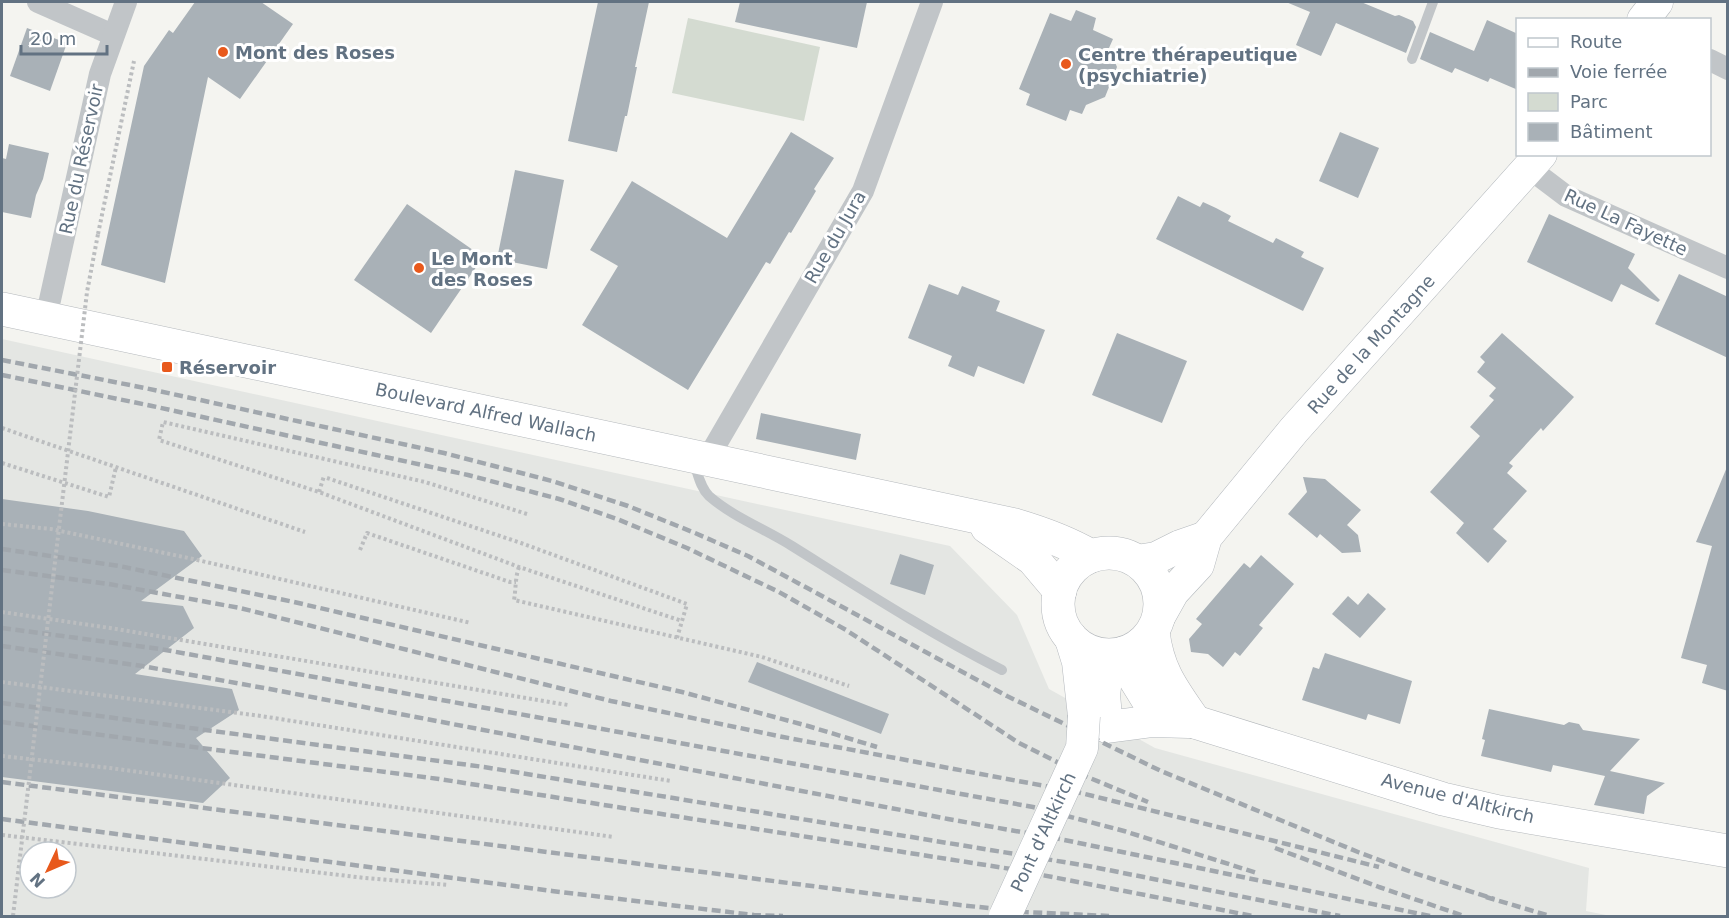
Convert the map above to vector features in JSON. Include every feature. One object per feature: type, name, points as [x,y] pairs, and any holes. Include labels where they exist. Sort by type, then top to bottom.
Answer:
[{"type":"main road","points":[[1645,18],[1657,2]]},
{"type":"main road","name":"Rue de la Montagne","points":[[1156,625],[1173,592],[1198,565],[1206,537],[1294,430],[1535,161]]},
{"type":"main road","name":"Boulevard Alfred Wallach","points":[[2,309],[1015,525],[1046,534],[1090,556]]},
{"type":"main road","name":"Boulevard Alfred Wallach","points":[[971,516],[1033,559],[1060,591]]},
{"type":"main road","points":[[1137,561],[1156,558],[1206,537]]},
{"type":"main road","points":[[1096,722],[1070,636],[1062,622],[1058,607],[1060,591],[1066,576],[1077,564],[1090,556],[1106,553],[1122,555],[1137,561],[1149,572],[1157,585],[1161,601],[1156,625],[1155,651],[1164,676],[1195,722]]},
{"type":"main road","points":[[1070,636],[1082,647],[1097,653],[1117,654],[1142,644],[1156,625]]},
{"type":"main road","points":[[1096,722],[1117,654]]},
{"type":"main road","name":"Avenue d'Altkirch","points":[[1117,654],[1153,708],[1195,722],[1443,799],[1499,812],[1728,851]]},
{"type":"main road","name":"Avenue d'Altkirch","points":[[1096,722],[1195,722]]},
{"type":"main road","name":"Pont d'Altkirch","points":[[1005,916],[1096,722]]},
{"type":"street","points":[[38,2],[113,35]]},
{"type":"street","name":"Rue du Réservoir","points":[[46,318],[100,74],[126,2]]},
{"type":"street","name":"Rue du Jura","points":[[701,458],[715,446],[863,191],[932,2]]},
{"type":"street","points":[[1711,60],[1728,69]]},
{"type":"street","name":"Rue La Fayette","points":[[1535,161],[1541,179],[1566,196],[1728,268]]},
{"type":"lane","points":[[1412,59],[1433,2]]},
{"type":"lane","points":[[701,458],[702,486],[708,494],[726,508],[781,539],[937,635],[1002,670]]},
{"type":"path","points":[[13,916],[87,292],[137,46],[113,35]]},
{"type":"path","points":[[527,514],[425,482],[163,422],[159,440],[319,492],[519,567],[682,621]]},
{"type":"path","points":[[2,428],[305,532]]},
{"type":"path","points":[[2,463],[109,497],[116,467]]},
{"type":"path","points":[[319,492],[326,477],[687,604],[677,638]]},
{"type":"path","points":[[2,524],[51,529],[471,623]]},
{"type":"path","points":[[360,550],[367,532],[510,582],[516,582]]},
{"type":"path","points":[[519,567],[514,600],[762,657],[849,686]]},
{"type":"path","points":[[2,612],[568,705]]},
{"type":"path","points":[[2,682],[261,716],[671,781]]},
{"type":"path","points":[[2,756],[110,768],[614,837]]},
{"type":"path","points":[[2,835],[365,878],[448,885]]},
{"type":"shaded area","points":[[2,339],[950,546],[1017,615],[1049,689],[1155,748],[1589,868],[1586,911],[1611,916],[2,916]]},
{"type":"green space","points":[[688,18],[820,47],[804,121],[672,93]]},
{"type":"building","points":[[195,2],[261,2],[293,24],[240,99],[208,77],[165,283],[101,265],[144,66],[169,30],[173,33]]},
{"type":"building","points":[[598,2],[649,2],[627,116],[625,116],[617,152],[568,141]]},
{"type":"building","points":[[740,2],[867,2],[857,48],[735,22]]},
{"type":"building","points":[[1286,2],[1361,2],[1413,21],[1416,27],[1406,53],[1336,23],[1321,56],[1296,45],[1310,12]]},
{"type":"building","name":"Centre thérapeutique (psychiatrie)","points":[[1076,10],[1096,18],[1093,30],[1113,39],[1109,48],[1117,67],[1105,97],[1086,105],[1082,114],[1070,110],[1066,121],[1026,105],[1030,94],[1019,89],[1050,13],[1071,21]]},
{"type":"building","points":[[1487,20],[1516,33],[1516,89],[1490,78],[1488,82],[1455,68],[1452,73],[1420,59],[1430,32],[1474,51]]},
{"type":"building","points":[[27,28],[67,43],[50,91],[10,76]]},
{"type":"building","points":[[791,132],[834,158],[814,189],[816,191],[791,233],[789,232],[770,264],[766,262],[688,390],[582,325],[618,266],[590,250],[632,181],[727,238]]},
{"type":"building","points":[[1340,132],[1379,148],[1358,198],[1319,181]]},
{"type":"building","points":[[9,144],[49,153],[31,218],[2,212],[2,158],[6,159]]},
{"type":"building","points":[[515,170],[564,180],[547,269],[497,259]]},
{"type":"building","points":[[1178,196],[1200,207],[1203,202],[1216,208],[1231,216],[1228,221],[1273,243],[1276,238],[1304,252],[1301,257],[1324,268],[1303,311],[1156,239]]},
{"type":"building","name":"Le Mont des Roses","points":[[407,204],[483,257],[431,333],[354,280]]},
{"type":"building","points":[[1549,214],[1635,254],[1628,268],[1660,300],[1658,302],[1621,284],[1612,302],[1527,262]]},
{"type":"building","points":[[1679,274],[1728,297],[1728,358],[1655,324]]},
{"type":"building","points":[[929,284],[958,295],[962,286],[1000,301],[996,311],[1045,330],[1024,384],[978,366],[974,377],[948,366],[952,356],[908,338]]},
{"type":"building","points":[[1117,333],[1187,361],[1162,423],[1092,395]]},
{"type":"building","points":[[1502,333],[1574,397],[1509,463],[1513,466],[1507,473],[1527,491],[1493,529],[1507,541],[1488,563],[1456,533],[1464,523],[1430,492],[1480,436],[1470,427],[1494,400],[1489,396],[1496,388],[1477,372],[1485,362],[1480,357]]},
{"type":"building","points":[[761,413],[861,434],[856,460],[756,439]]},
{"type":"building","points":[[1727,467],[1728,691],[1702,683],[1707,665],[1681,658],[1712,546],[1696,542]]},
{"type":"building","points":[[1303,477],[1325,479],[1361,510],[1347,525],[1358,535],[1361,552],[1342,553],[1320,534],[1317,538],[1288,514],[1307,492]]},
{"type":"building","points":[[2,499],[88,511],[184,531],[202,556],[141,601],[183,606],[194,628],[135,674],[232,689],[239,710],[196,738],[230,778],[203,803],[2,777]]},
{"type":"building","points":[[900,554],[934,565],[925,595],[890,584]]},
{"type":"building","points":[[1261,555],[1294,584],[1259,625],[1263,628],[1240,656],[1235,652],[1223,667],[1208,654],[1191,652],[1189,639],[1202,624],[1196,619],[1244,563],[1250,568]]},
{"type":"building","points":[[1368,593],[1386,609],[1360,638],[1332,614],[1348,596],[1358,605]]},
{"type":"building","points":[[1325,653],[1412,681],[1400,724],[1368,714],[1366,720],[1302,700],[1313,667],[1319,669]]},
{"type":"building","points":[[757,662],[889,714],[881,734],[748,682]]},
{"type":"building","points":[[1489,709],[1564,725],[1569,722],[1579,724],[1583,730],[1640,739],[1610,771],[1665,783],[1647,796],[1644,814],[1594,805],[1605,776],[1553,765],[1551,772],[1481,756],[1485,740],[1482,739]]},
{"type":"railway","points":[[2,360],[145,388],[444,453],[552,481],[628,506],[748,556],[1007,696],[1161,771],[1358,852],[1494,899]]},
{"type":"railway","points":[[2,375],[468,475],[559,499],[617,519],[687,548],[779,592],[846,630],[1019,743],[1085,776],[1148,802]]},
{"type":"railway","points":[[2,549],[119,566],[294,602],[682,692],[877,747]]},
{"type":"railway","points":[[2,570],[109,584],[240,608],[611,701],[783,737],[1077,792],[1379,867]]},
{"type":"railway","points":[[2,628],[160,649],[1033,807],[1124,831],[1257,873]]},
{"type":"railway","points":[[2,646],[142,666],[275,690],[1055,838],[1430,916]]},
{"type":"railway","points":[[2,703],[484,767],[1088,866],[1340,916]]},
{"type":"railway","points":[[2,722],[439,779],[1011,869],[1253,916]]},
{"type":"railway","points":[[2,782],[960,905],[1025,912],[1109,916]]},
{"type":"railway","points":[[2,819],[552,891],[754,915],[783,916]]},
{"type":"railway","points":[[1275,848],[1464,916]]},
{"type":"railway","points":[[1486,897],[1550,916]]},
{"type":"place","name":"Mont des Roses","points":[[223,52]]},
{"type":"place","name":"Centre thérapeutique (psychiatrie)","points":[[1066,64]]},
{"type":"place","name":"Le Mont des Roses","points":[[419,268]]},
{"type":"place","name":"Réservoir","points":[[167,367]]}]
